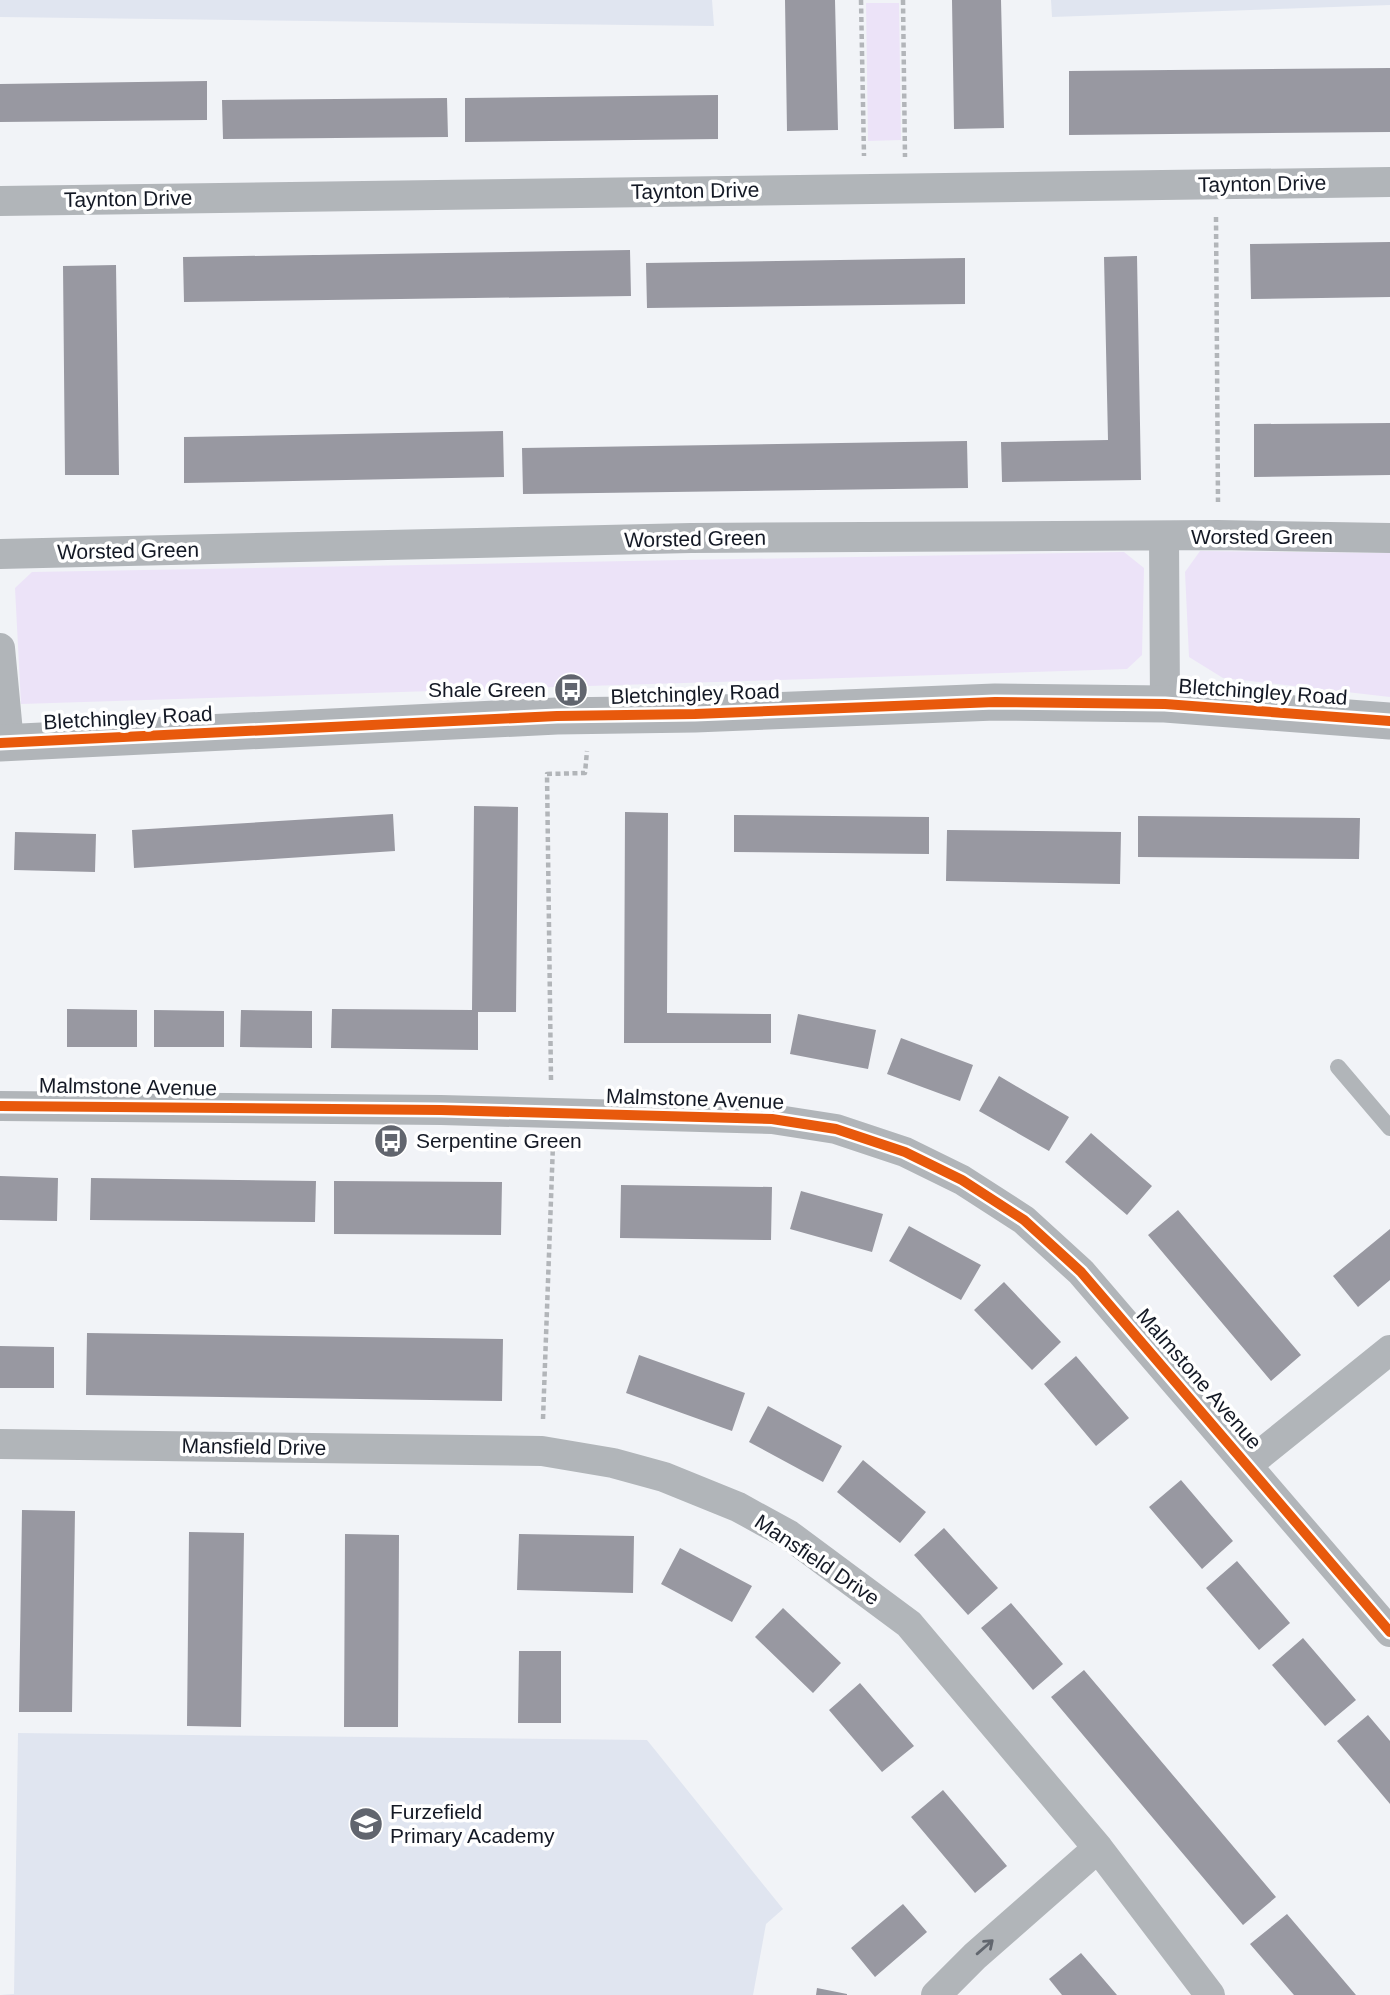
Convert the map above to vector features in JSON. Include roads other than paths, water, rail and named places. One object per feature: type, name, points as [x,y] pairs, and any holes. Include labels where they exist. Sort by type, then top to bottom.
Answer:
[{"type":"street","name":"Taynton Drive","points":[[0,201],[1390,182]]},
{"type":"street","points":[[1164,537],[1165,704]]},
{"type":"street","name":"Worsted Green","points":[[0,554],[691,538],[1390,538]]},
{"type":"street","points":[[0,648],[4,743]]},
{"type":"street","name":"Bletchingley Road","points":[[4,743],[557,716],[695,714],[995,702],[1165,704],[1390,721]]},
{"type":"street","name":"Malmstone Avenue","points":[[0,1106],[440,1110],[772,1119],[836,1129],[905,1152],[962,1180],[1024,1220],[1081,1272],[1390,1632]]},
{"type":"street","points":[[1247,1465],[1390,1350]]},
{"type":"street","name":"Mansfield Drive","points":[[0,1444],[542,1451],[613,1463],[664,1477],[738,1507],[789,1535],[909,1624],[1098,1848],[1210,1995]]},
{"type":"street","points":[[936,1995],[975,1956],[1098,1848]]},
{"type":"lane","points":[[1338,1067],[1390,1128]]},
{"type":"place","name":"Shale Green","points":[[571,690]]},
{"type":"place","name":"Serpentine Green","points":[[391,1141]]},
{"type":"place","name":"Furzefield Primary Academy","points":[[366,1824]]}]
